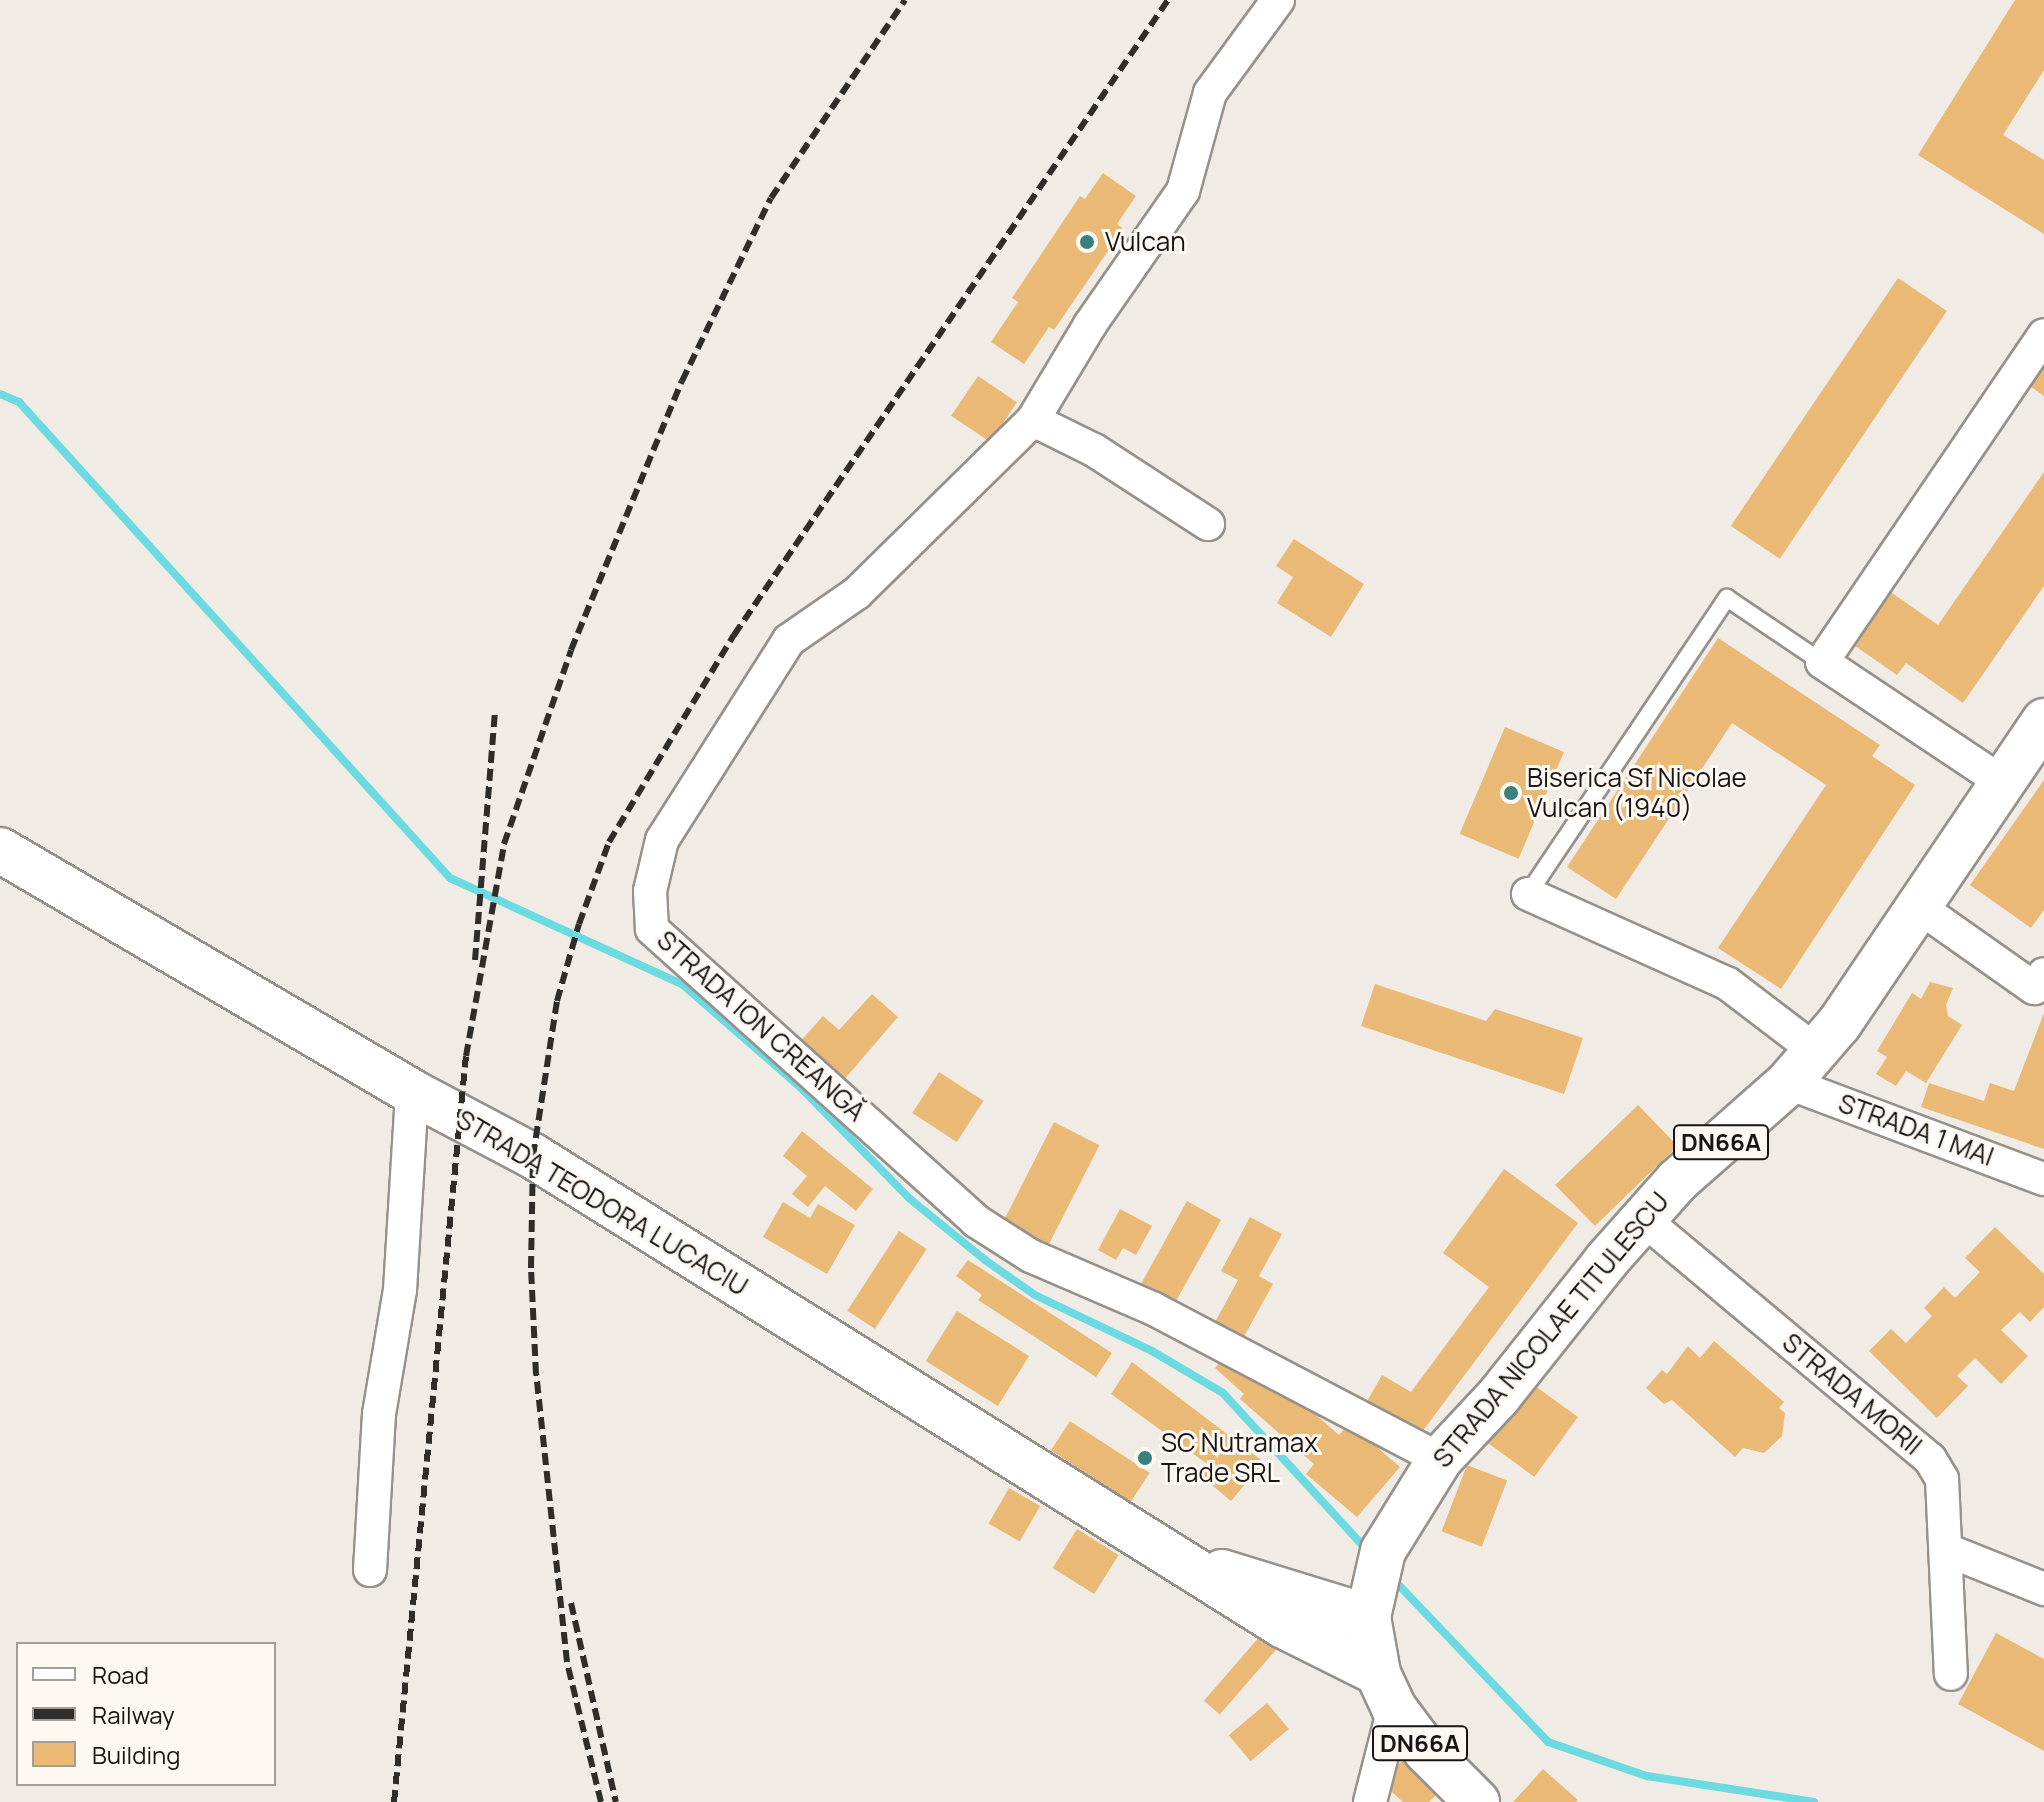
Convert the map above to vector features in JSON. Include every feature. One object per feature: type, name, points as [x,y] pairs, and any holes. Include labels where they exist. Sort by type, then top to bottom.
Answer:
[{"type":"main road","name":"STRADA NICOLAE TITULESCU","points":[[1386,1690],[1368,1617],[1379,1562],[1440,1459],[1498,1397],[1677,1181],[1788,1083],[1816,1051],[1919,907],[2044,721]]},
{"type":"main road","name":"STRADA TEODORA LUCACIU","points":[[0,850],[412,1092],[533,1156],[1198,1568],[1386,1690]]},
{"type":"main road","name":"STRADA TEODORA LUCACIU","points":[[1198,1568],[1271,1583],[1368,1617]]},
{"type":"main road","name":"DN66A","points":[[1386,1690],[1426,1751],[1477,1802]]},
{"type":"street","name":"STRADA ION CREANGĂ","points":[[1278,0],[1210,93],[1183,191],[1033,420],[857,593],[789,640],[662,840],[650,891],[652,929],[976,1221],[1031,1256],[1154,1309],[1440,1459]]},
{"type":"street","points":[[2002,782],[1822,662],[2044,335]]},
{"type":"street","points":[[1033,420],[1094,450],[1208,524]]},
{"type":"street","points":[[1528,894],[1728,984],[1816,1051]]},
{"type":"street","points":[[1919,907],[2034,988],[2044,974]]},
{"type":"street","name":"STRADA 1 MAI","points":[[1788,1083],[2044,1179]]},
{"type":"street","points":[[370,1570],[379,1414],[400,1290],[412,1092]]},
{"type":"street","name":"STRADA MORII","points":[[1643,1219],[1930,1459],[1942,1479],[1951,1674]]},
{"type":"street","points":[[1947,1550],[2044,1589]]},
{"type":"street","points":[[1370,1802],[1386,1690]]},
{"type":"lane","points":[[1528,894],[1727,598],[1822,662]]},
{"type":"building","points":[[2015,0],[2044,0],[2044,70],[2003,135],[2044,160],[2044,234],[1918,155]]},
{"type":"building","points":[[1103,173],[1136,196],[1117,224],[1123,229],[1054,330],[1049,327],[1024,364],[991,342],[1018,302],[1012,298],[1080,196],[1085,199]]},
{"type":"building","points":[[1898,278],[1947,311],[1780,559],[1731,526]]},
{"type":"building","points":[[2044,338],[2044,396],[2017,377]]},
{"type":"building","points":[[978,376],[1017,402],[990,442],[951,416]]},
{"type":"building","points":[[2044,472],[2044,586],[1963,703],[1906,663],[1897,675],[1845,639],[1882,586],[1938,625]]},
{"type":"building","points":[[1294,539],[1364,584],[1331,637],[1277,603],[1293,577],[1276,566]]},
{"type":"building","points":[[1718,638],[1880,745],[1872,756],[1915,785],[1781,989],[1718,948],[1826,785],[1732,723],[1616,899],[1567,867]]},
{"type":"building","name":"Biserica Sf Nicolae Vulcan (1940)","points":[[1505,727],[1564,752],[1519,859],[1460,834]]},
{"type":"building","points":[[2044,780],[2044,910],[2031,928],[1970,885]]},
{"type":"building","points":[[1930,982],[1953,988],[1946,1005],[1948,1016],[1962,1025],[1926,1083],[1906,1071],[1896,1086],[1876,1074],[1887,1057],[1877,1051],[1912,993],[1921,999]]},
{"type":"building","points":[[1375,984],[1486,1021],[1495,1009],[1583,1038],[1564,1094],[1361,1026]]},
{"type":"building","points":[[872,994],[898,1017],[842,1082],[798,1044],[823,1016],[839,1030]]},
{"type":"building","points":[[2044,1013],[2044,1149],[1921,1107],[1929,1083],[1984,1101],[1990,1083],[2014,1091]]},
{"type":"building","points":[[939,1072],[983,1101],[957,1142],[912,1113]]},
{"type":"building","points":[[1638,1105],[1678,1146],[1595,1226],[1555,1185]]},
{"type":"building","points":[[1054,1122],[1099,1145],[1047,1248],[1002,1224]]},
{"type":"building","points":[[802,1131],[873,1189],[856,1211],[825,1186],[808,1207],[792,1194],[807,1176],[783,1156]]},
{"type":"building","points":[[1504,1169],[1578,1223],[1419,1436],[1366,1403],[1382,1375],[1411,1392],[1489,1287],[1443,1253]]},
{"type":"building","points":[[1187,1201],[1221,1220],[1176,1302],[1141,1283]]},
{"type":"building","points":[[783,1202],[810,1218],[818,1204],[855,1225],[827,1274],[763,1237]]},
{"type":"building","points":[[1120,1209],[1152,1226],[1136,1255],[1123,1248],[1116,1260],[1098,1250]]},
{"type":"building","points":[[1250,1217],[1282,1234],[1259,1276],[1273,1284],[1242,1340],[1214,1324],[1238,1280],[1221,1271]]},
{"type":"building","points":[[1995,1227],[2044,1274],[2044,1307],[2030,1322],[2020,1312],[2001,1330],[2028,1356],[2001,1384],[1975,1358],[1957,1376],[1968,1386],[1937,1418],[1869,1351],[1891,1329],[1906,1343],[1932,1316],[1924,1308],[1944,1287],[1955,1298],[1980,1272],[1965,1258]]},
{"type":"building","points":[[899,1231],[927,1249],[875,1329],[847,1311]]},
{"type":"building","points":[[968,1260],[1112,1353],[1096,1377],[978,1300],[982,1295],[956,1276]]},
{"type":"building","points":[[957,1311],[1029,1356],[998,1406],[926,1361]]},
{"type":"building","points":[[1714,1341],[1784,1402],[1779,1408],[1785,1413],[1782,1436],[1764,1453],[1743,1448],[1735,1457],[1672,1400],[1664,1404],[1646,1388],[1662,1370],[1667,1374],[1688,1346],[1700,1358]]},
{"type":"building","points":[[1230,1350],[1265,1370],[1339,1435],[1349,1423],[1400,1467],[1357,1517],[1306,1474],[1314,1464],[1240,1399],[1244,1394],[1215,1368]]},
{"type":"building","points":[[1132,1362],[1264,1462],[1231,1501],[1201,1476],[1210,1466],[1111,1394]]},
{"type":"building","points":[[1531,1383],[1578,1417],[1534,1477],[1488,1443]]},
{"type":"building","points":[[1070,1421],[1150,1473],[1131,1502],[1051,1450]]},
{"type":"building","points":[[1467,1465],[1507,1480],[1482,1547],[1442,1531]]},
{"type":"building","points":[[1009,1488],[1040,1506],[1020,1542],[988,1524]]},
{"type":"building","points":[[1077,1529],[1119,1555],[1094,1594],[1053,1568]]},
{"type":"building","points":[[1996,1633],[2044,1659],[2044,1751],[1958,1704]]},
{"type":"building","points":[[1261,1635],[1277,1649],[1220,1714],[1204,1701]]},
{"type":"building","points":[[1267,1703],[1289,1729],[1251,1761],[1229,1735]]},
{"type":"building","points":[[1402,1761],[1438,1793],[1429,1802],[1403,1802],[1382,1783]]},
{"type":"building","points":[[1543,1769],[1578,1800],[1513,1802]]},
{"type":"waterway","points":[[0,394],[19,402],[450,878],[682,984],[800,1087],[910,1199],[985,1260],[1035,1295],[1152,1351],[1223,1393],[1368,1551]]},
{"type":"waterway","points":[[1393,1579],[1548,1742],[1647,1776],[1814,1802]]},
{"type":"railway","points":[[394,1802],[466,1056],[504,844],[571,650],[682,381],[771,198],[905,0]]},
{"type":"railway","points":[[601,1802],[567,1662],[536,1374],[531,1268],[533,1156],[557,1001],[579,924],[609,842],[734,635],[1168,0]]},
{"type":"railway","points":[[475,960],[495,712]]},
{"type":"railway","points":[[571,1603],[616,1802]]},
{"type":"place","name":"Vulcan","points":[[1087,242]]},
{"type":"place","name":"Biserica Sf Nicolae Vulcan (1940)","points":[[1511,793]]},
{"type":"place","name":"SC Nutramax Trade SRL","points":[[1145,1458]]}]
